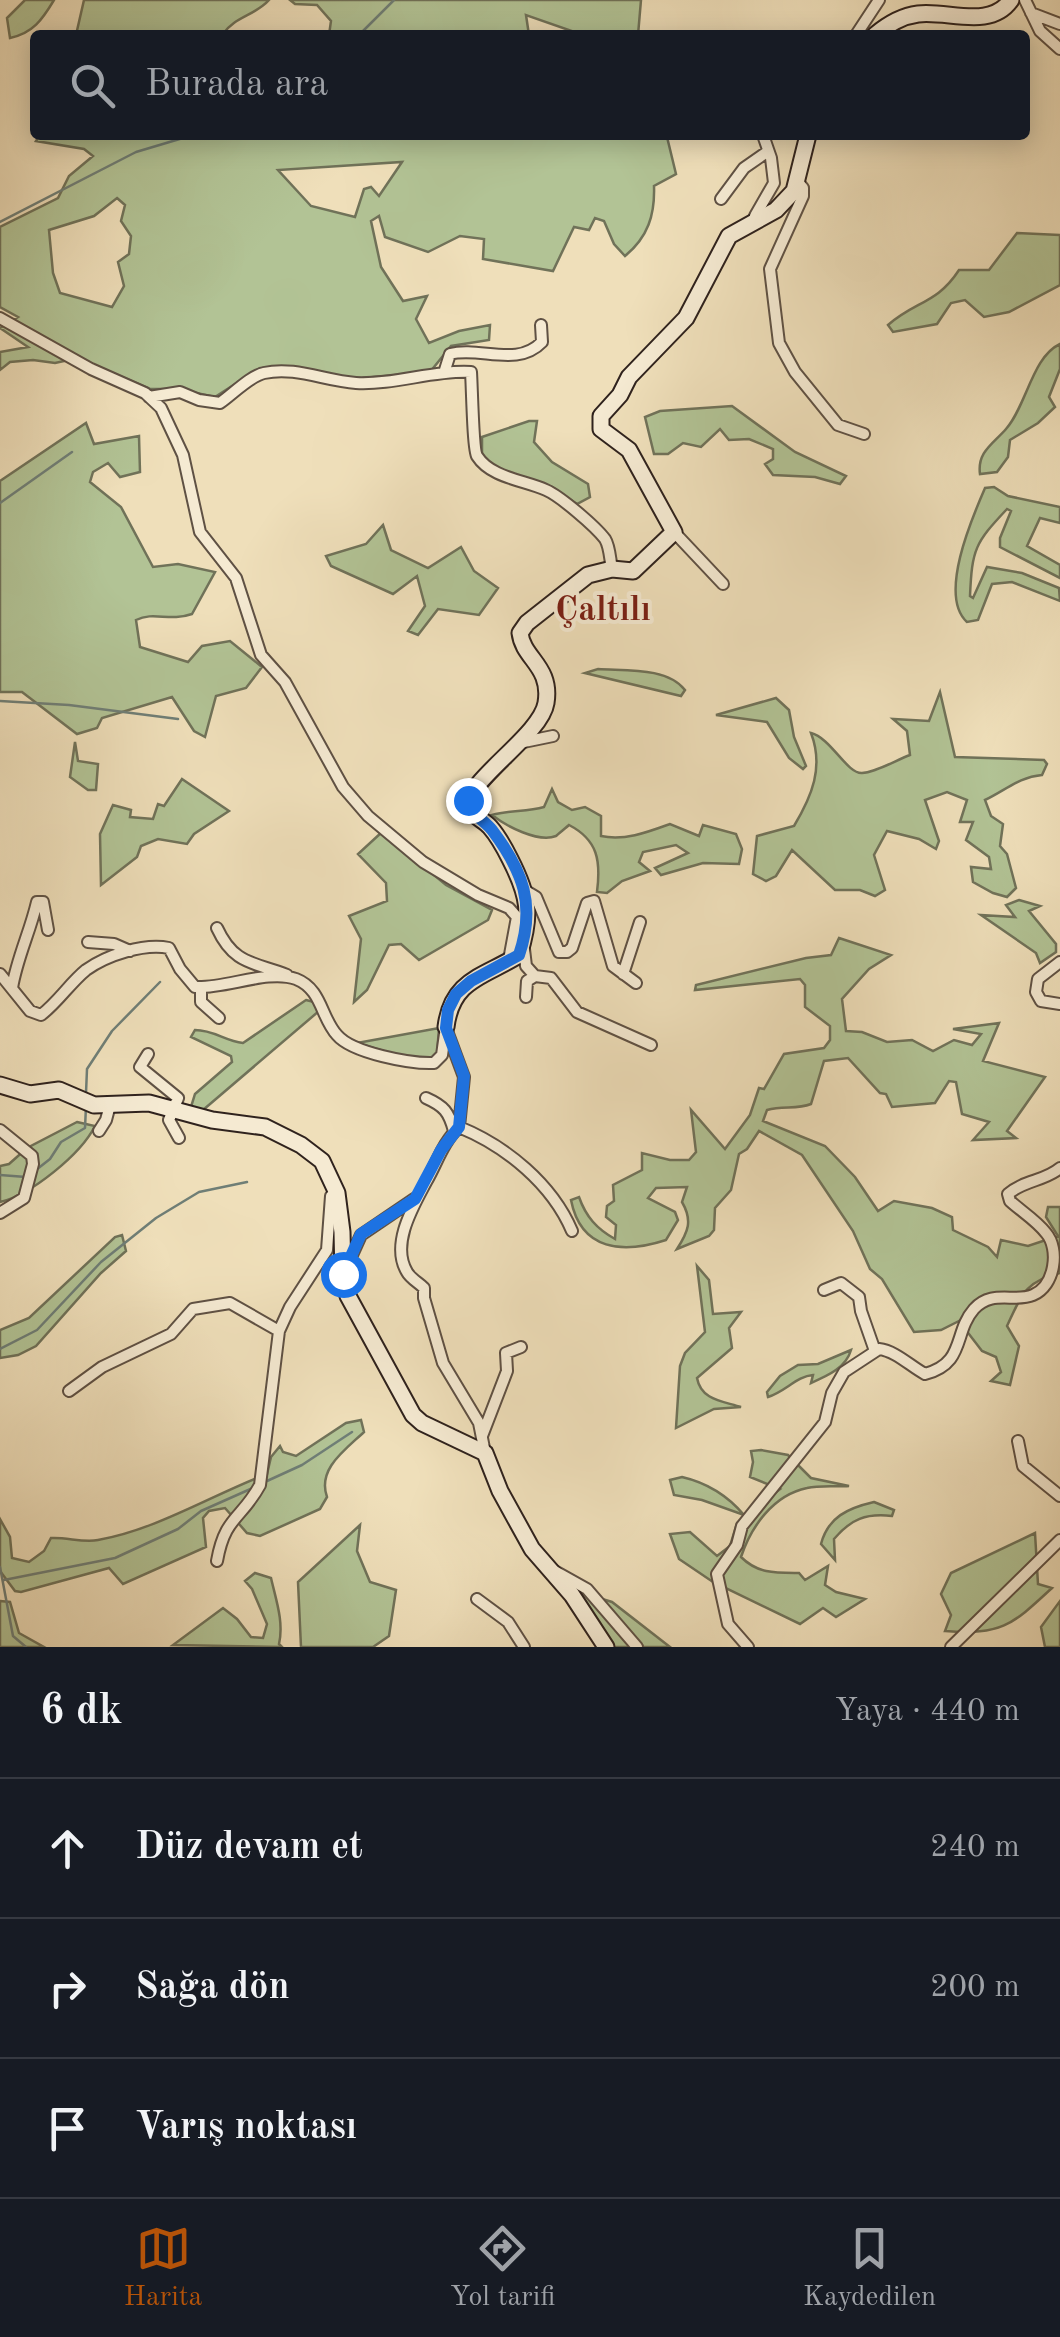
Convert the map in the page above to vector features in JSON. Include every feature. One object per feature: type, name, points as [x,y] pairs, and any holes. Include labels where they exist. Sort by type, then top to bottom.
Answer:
[{"type":"street","points":[[859,30],[879,0]]},
{"type":"street","points":[[882,30],[898,19],[916,14],[989,16],[1011,0]]},
{"type":"street","points":[[1025,0],[1040,31],[1060,49]]},
{"type":"street","points":[[1030,13],[1060,24]]},
{"type":"street","points":[[758,222],[755,216],[774,183],[772,158],[764,140]]},
{"type":"street","points":[[723,584],[674,532],[630,450],[607,435],[600,422],[629,377],[685,326],[729,236],[758,222],[786,201],[798,182],[807,140]]},
{"type":"street","points":[[720,199],[744,168],[767,152]]},
{"type":"street","points":[[798,182],[803,196],[770,269],[779,343],[795,372],[838,425],[864,434]]},
{"type":"street","points":[[0,318],[91,370],[149,397],[161,408],[174,431],[200,532],[236,578],[261,655],[285,682],[342,788],[368,816],[423,862],[478,895],[509,908],[516,916],[517,928],[508,962]]},
{"type":"street","points":[[444,373],[450,354],[462,351],[509,356],[535,349],[542,342],[541,325]]},
{"type":"street","points":[[149,397],[180,392],[220,403],[261,373],[296,372],[356,383],[471,372],[474,450],[479,460],[506,477],[548,490],[562,500],[606,540],[612,569]]},
{"type":"street","points":[[217,928],[225,946],[248,964],[307,986],[319,999],[335,1034],[371,1052],[414,1064],[434,1063],[442,1054],[448,1010],[456,994],[471,981],[519,955],[523,944],[526,891],[498,838],[468,804],[482,780],[536,726],[546,708],[542,671],[521,643],[520,634],[527,623],[588,575],[612,569],[633,571],[674,532]]},
{"type":"street","points":[[518,743],[553,736]]},
{"type":"street","points":[[526,891],[536,897],[559,952],[572,948],[587,903],[594,901],[613,966],[636,983]]},
{"type":"street","points":[[12,988],[17,958],[34,924],[38,902],[44,902],[47,908],[48,930]]},
{"type":"street","points":[[623,974],[640,922]]},
{"type":"street","points":[[88,942],[114,944],[131,952]]},
{"type":"street","points":[[523,944],[526,966],[534,976],[551,978],[576,1012],[651,1045]]},
{"type":"street","points":[[0,974],[30,1011],[41,1015],[86,970],[131,952],[170,948],[188,981],[200,987],[293,978]]},
{"type":"street","points":[[1060,962],[1038,979],[1036,992],[1040,1000],[1060,1004]]},
{"type":"street","points":[[526,997],[528,981],[534,976]]},
{"type":"street","points":[[200,987],[201,1002],[219,1018]]},
{"type":"street","points":[[446,1028],[464,1076],[457,1129],[415,1199],[406,1226],[402,1259],[407,1274],[424,1288],[443,1363],[479,1423],[500,1491],[532,1549],[572,1595],[606,1647]]},
{"type":"street","points":[[148,1054],[140,1067],[178,1098],[168,1120],[178,1138]]},
{"type":"street","points":[[0,1086],[30,1094],[59,1090],[94,1105],[149,1103],[212,1120],[265,1127],[300,1144],[322,1161],[337,1192],[348,1296],[413,1415],[422,1424],[483,1445]]},
{"type":"street","points":[[426,1098],[443,1106],[457,1129],[482,1136],[525,1169],[562,1208],[572,1230]]},
{"type":"street","points":[[99,1131],[110,1105]]},
{"type":"street","points":[[0,1130],[32,1156],[33,1164],[24,1198],[0,1213]]},
{"type":"street","points":[[748,1647],[728,1624],[717,1574],[738,1545],[742,1526],[756,1504],[776,1486],[825,1422],[832,1393],[844,1372],[875,1350],[891,1351],[925,1374],[942,1370],[958,1348],[971,1312],[982,1302],[994,1297],[1032,1296],[1046,1286],[1053,1268],[1048,1234],[1010,1201],[1008,1194],[1019,1184],[1053,1174],[1060,1168]]},
{"type":"street","points":[[217,1562],[222,1534],[252,1501],[260,1486],[278,1331],[326,1250],[332,1212],[331,1180]]},
{"type":"street","points":[[343,1276],[361,1234],[415,1199]]},
{"type":"street","points":[[824,1290],[841,1284],[860,1297],[875,1350]]},
{"type":"street","points":[[69,1391],[102,1368],[170,1334],[192,1309],[230,1303],[278,1331]]},
{"type":"street","points":[[483,1445],[507,1371],[506,1353],[521,1348]]},
{"type":"street","points":[[1018,1441],[1022,1466],[1060,1496]]},
{"type":"street","points":[[951,1647],[1060,1540]]},
{"type":"street","points":[[548,1567],[587,1588],[637,1647]]},
{"type":"street","points":[[477,1599],[508,1622],[524,1647]]},
{"type":"green space","points":[[25,0],[54,0],[36,25],[10,38],[7,18]]},
{"type":"green space","points":[[84,0],[269,0],[227,30],[77,30]]},
{"type":"green space","points":[[290,0],[641,0],[638,30],[569,30],[526,15],[528,30],[330,30],[331,21],[317,5],[295,4]]},
{"type":"green space","points":[[668,140],[676,174],[654,186],[648,225],[625,256],[614,244],[604,221],[595,218],[589,230],[574,227],[553,271],[483,259],[484,239],[460,236],[428,252],[385,237],[379,216],[371,221],[381,267],[403,301],[427,296],[416,319],[429,343],[459,331],[490,325],[489,340],[451,346],[430,372],[351,379],[260,368],[215,397],[178,389],[150,389],[78,358],[55,363],[10,362],[0,370],[0,352],[28,347],[0,328],[18,317],[0,307],[0,227],[58,198],[69,176],[93,156],[84,149],[36,141]],"holes":[[[402,162],[379,196],[371,187],[364,189],[355,217],[311,206],[278,170]],[[117,198],[125,205],[121,221],[131,236],[129,254],[118,262],[124,286],[112,307],[60,293],[53,273],[49,230],[94,216]]]},
{"type":"green space","points":[[1017,233],[1060,235],[1060,285],[1009,312],[984,317],[965,300],[951,303],[937,324],[893,332],[888,325],[942,290],[959,270],[989,270]]},
{"type":"green space","points":[[1060,344],[1060,369],[1049,397],[1055,407],[1010,440],[1008,457],[997,472],[980,474],[983,454],[1013,419],[1043,359]]},
{"type":"green space","points":[[732,406],[795,452],[846,476],[840,484],[815,477],[773,475],[765,464],[773,459],[773,449],[749,439],[729,440],[720,429],[701,447],[683,443],[668,454],[654,454],[645,417],[660,411]]},
{"type":"green space","points":[[537,421],[534,442],[552,462],[588,484],[590,497],[577,504],[552,487],[500,470],[482,457],[482,437]]},
{"type":"green space","points":[[86,423],[94,444],[139,436],[140,472],[120,477],[108,463],[93,472],[90,482],[121,507],[153,567],[178,564],[215,572],[192,614],[136,620],[140,647],[188,662],[202,646],[230,641],[262,667],[246,688],[216,696],[205,737],[194,731],[172,697],[102,718],[97,728],[77,734],[22,692],[0,692],[0,481]]},
{"type":"green space","points":[[994,487],[1008,496],[1060,507],[1060,523],[1040,518],[1027,546],[1060,565],[1060,578],[1000,547],[1011,511],[1007,509],[977,548],[970,596],[973,598],[987,567],[1022,573],[1059,588],[1060,601],[1012,582],[992,584],[978,620],[967,622],[959,610],[956,594],[960,556],[985,488]]},
{"type":"green space","points":[[383,525],[391,550],[428,568],[461,547],[474,571],[498,588],[479,615],[438,609],[418,635],[408,631],[425,606],[417,576],[393,594],[331,566],[326,556],[366,544]]},
{"type":"green space","points":[[598,669],[657,674],[685,690],[681,696],[585,673]]},
{"type":"green space","points":[[940,692],[955,757],[1044,760],[1047,764],[1042,775],[1019,781],[985,800],[991,816],[1003,824],[1000,846],[1007,854],[1016,888],[1007,897],[973,882],[971,867],[991,869],[989,857],[966,840],[973,822],[960,822],[967,800],[947,792],[925,800],[939,841],[936,849],[919,839],[887,831],[874,855],[885,890],[875,896],[860,890],[835,890],[792,850],[776,876],[766,881],[753,874],[757,836],[794,826],[811,792],[816,758],[811,733],[856,772],[874,770],[910,755],[907,731],[893,719],[929,721]]},
{"type":"green space","points":[[776,698],[789,710],[794,737],[806,766],[803,769],[789,758],[767,722],[716,715]]},
{"type":"green space","points":[[75,742],[78,761],[98,764],[96,790],[88,790],[70,777]]},
{"type":"green space","points":[[182,779],[229,811],[194,834],[187,844],[158,839],[141,846],[137,857],[101,885],[100,834],[113,805],[131,810],[130,817],[153,819],[158,804],[164,806]]},
{"type":"green space","points":[[552,789],[558,802],[572,810],[585,807],[601,816],[601,836],[628,837],[670,824],[699,836],[703,825],[736,834],[742,849],[739,864],[703,863],[661,875],[655,868],[688,853],[676,845],[643,852],[639,862],[650,871],[622,881],[607,893],[597,892],[595,852],[579,831],[569,825],[556,836],[540,837],[492,815],[544,807]]},
{"type":"green space","points":[[382,832],[446,885],[492,910],[488,920],[419,960],[401,944],[389,945],[367,990],[354,1002],[361,939],[349,916],[387,901],[386,883],[358,854]]},
{"type":"green space","points":[[1019,900],[1040,906],[1029,911],[1056,944],[1056,952],[1040,963],[1036,953],[981,915],[1015,917],[1006,905]]},
{"type":"green space","points":[[839,938],[891,955],[869,969],[842,999],[846,1031],[862,1032],[887,1042],[912,1040],[933,1051],[954,1040],[972,1045],[981,1034],[953,1029],[999,1023],[983,1061],[1045,1077],[1007,1131],[1016,1138],[973,1140],[989,1122],[962,1114],[956,1082],[949,1081],[935,1103],[892,1107],[886,1094],[880,1093],[848,1058],[824,1061],[811,1104],[767,1110],[763,1121],[825,1146],[855,1177],[878,1211],[894,1201],[932,1208],[952,1217],[953,1230],[988,1247],[997,1257],[1001,1240],[1028,1246],[1058,1236],[1046,1217],[1048,1207],[1060,1207],[1060,1273],[1039,1280],[1026,1291],[1007,1326],[1019,1346],[1010,1385],[991,1381],[1001,1372],[996,1357],[982,1351],[959,1321],[941,1330],[914,1332],[882,1279],[870,1269],[853,1231],[802,1155],[759,1131],[739,1154],[731,1190],[715,1208],[714,1230],[709,1236],[677,1249],[688,1226],[682,1202],[687,1187],[656,1188],[648,1198],[675,1212],[678,1220],[666,1240],[634,1247],[606,1244],[584,1230],[576,1217],[571,1200],[579,1197],[593,1222],[615,1239],[616,1225],[606,1217],[607,1206],[614,1201],[613,1185],[642,1170],[642,1153],[689,1160],[696,1152],[691,1110],[725,1149],[750,1115],[759,1088],[764,1089],[784,1054],[824,1048],[830,1040],[830,1026],[805,1007],[805,985],[800,979],[695,990],[696,985],[831,955]]},
{"type":"green space","points":[[306,1000],[314,1002],[319,1011],[203,1110],[191,1107],[195,1094],[232,1062],[231,1056],[191,1037],[195,1030],[243,1043]]},
{"type":"green space","points":[[439,1028],[437,1054],[431,1060],[407,1058],[357,1043]]},
{"type":"green space","points":[[77,1122],[95,1126],[79,1149],[40,1182],[0,1202],[0,1166]]},
{"type":"green space","points":[[122,1235],[126,1251],[101,1273],[36,1346],[0,1358],[0,1330],[29,1318],[115,1237]]},
{"type":"green space","points":[[697,1266],[709,1280],[713,1314],[741,1312],[729,1328],[732,1348],[697,1378],[699,1385],[713,1398],[741,1407],[714,1409],[676,1428],[680,1366],[685,1353],[705,1332]]},
{"type":"green space","points":[[851,1350],[845,1362],[829,1374],[811,1383],[813,1375],[807,1376],[768,1397],[767,1392],[780,1376],[798,1365],[818,1364]]},
{"type":"green space","points":[[361,1420],[364,1432],[329,1469],[327,1497],[320,1509],[260,1536],[247,1533],[225,1508],[209,1511],[203,1518],[206,1547],[123,1584],[109,1568],[21,1592],[15,1591],[0,1571],[0,1519],[10,1537],[12,1558],[29,1562],[44,1551],[51,1538],[98,1540],[162,1520],[267,1474],[271,1457],[280,1446],[283,1452],[296,1456],[346,1423]]},
{"type":"green space","points":[[751,1451],[788,1455],[811,1478],[849,1486],[812,1487],[784,1498],[757,1524],[741,1557],[761,1570],[799,1573],[805,1580],[828,1566],[825,1585],[865,1599],[836,1617],[823,1608],[800,1624],[713,1582],[679,1559],[670,1534],[690,1532],[717,1556],[730,1546],[737,1523],[780,1489],[750,1477]]},
{"type":"green space","points":[[682,1477],[716,1491],[744,1515],[674,1495],[670,1480]]},
{"type":"green space","points":[[874,1502],[894,1510],[892,1516],[867,1517],[847,1527],[834,1539],[835,1560],[821,1544],[829,1527],[848,1511]]},
{"type":"green space","points":[[360,1525],[357,1551],[370,1582],[396,1590],[389,1636],[373,1647],[301,1647],[298,1582]]},
{"type":"green space","points":[[1035,1533],[1038,1584],[1052,1588],[1004,1625],[980,1631],[945,1631],[951,1615],[941,1594],[951,1573]]},
{"type":"green space","points":[[255,1573],[271,1578],[282,1647],[173,1645],[223,1608],[251,1637],[263,1638],[267,1624],[245,1581]]},
{"type":"green space","points":[[579,1592],[612,1602],[670,1647],[614,1647]]},
{"type":"green space","points":[[0,1601],[10,1602],[19,1633],[44,1647],[0,1647]]},
{"type":"green space","points":[[1060,1601],[1060,1647],[1045,1647],[1041,1627]]},
{"type":"waterway","points":[[364,30],[394,0]]},
{"type":"waterway","points":[[0,222],[136,152],[176,140]]},
{"type":"waterway","points":[[0,503],[72,452]]},
{"type":"waterway","points":[[0,701],[178,719]]},
{"type":"waterway","points":[[86,1093],[87,1069],[112,1031],[160,982]]},
{"type":"waterway","points":[[36,1170],[50,1159],[61,1142],[85,1128],[86,1106]]},
{"type":"waterway","points":[[0,1175],[26,1177]]},
{"type":"waterway","points":[[0,1349],[37,1330],[101,1262],[156,1218],[199,1192],[247,1182]]},
{"type":"waterway","points":[[267,1481],[302,1465],[352,1432]]},
{"type":"waterway","points":[[4,1580],[115,1558],[178,1529],[201,1511],[255,1487]]},
{"type":"waterway","points":[[0,1567],[13,1636],[26,1647]]},
{"type":"district","name":"Çaltılı","points":[[603,608]]},
{"type":"route","points":[[343,1274],[361,1234],[415,1199],[441,1150],[459,1127],[464,1076],[446,1028],[448,1010],[456,994],[471,981],[519,955],[524,940],[526,891],[506,850],[490,827],[473,814],[468,800]]}]
